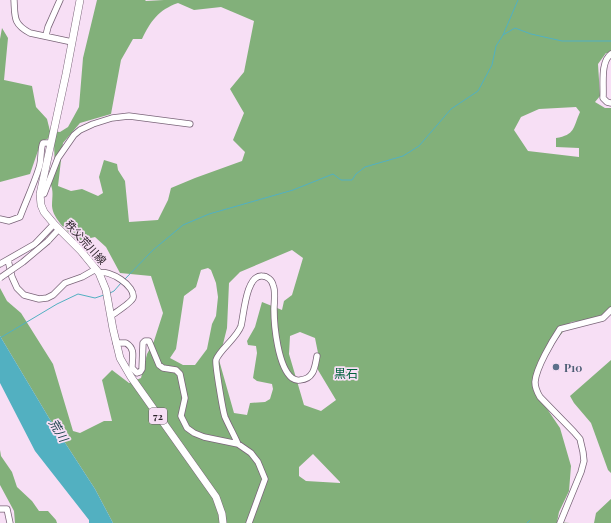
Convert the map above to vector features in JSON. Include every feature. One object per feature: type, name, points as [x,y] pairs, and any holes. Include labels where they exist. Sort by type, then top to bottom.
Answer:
[{"type":"main road","name":"秩父荒川線","points":[[80,0],[40,194],[41,205],[44,212],[97,271],[106,290],[116,343],[120,358],[126,371],[216,497],[222,514],[223,523]]},
{"type":"street","points":[[14,0],[15,20],[19,26],[30,33],[72,42]]},
{"type":"street","points":[[46,36],[48,27],[60,0]]},
{"type":"street","points":[[611,54],[603,66],[603,98],[607,102],[611,103]]},
{"type":"street","points":[[40,194],[44,194],[58,158],[74,135],[92,124],[112,118],[129,116],[190,124]]},
{"type":"street","points":[[0,219],[8,221],[20,217],[39,169],[42,159],[43,143],[51,143]]},
{"type":"street","points":[[0,278],[23,262],[48,241],[57,227]]},
{"type":"street","points":[[0,264],[35,244],[57,227]]},
{"type":"street","points":[[8,260],[13,280],[17,288],[24,295],[39,299],[47,298],[53,295],[65,283],[97,271],[106,272],[127,283],[133,293],[133,297],[131,301],[111,316]]},
{"type":"street","points":[[238,444],[224,415],[216,368],[216,359],[241,326],[245,301],[255,278],[262,275],[274,285],[274,310],[278,347],[287,372],[297,381],[305,380],[310,377],[314,371],[317,356]]},
{"type":"street","points":[[560,523],[581,472],[584,461],[583,452],[580,440],[540,397],[536,391],[535,382],[543,360],[560,330],[603,318],[611,310]]},
{"type":"street","points":[[116,343],[126,343],[131,347],[133,356],[132,368],[137,373],[142,369],[143,343],[145,341],[149,341],[159,365],[163,368],[176,370],[180,374],[185,398],[181,416],[187,428],[204,437],[238,444],[250,453],[258,462],[265,479],[249,523]]},
{"type":"street","points":[[0,509],[7,509],[10,523]]},
{"type":"green space","points":[[97,0],[611,0],[611,54],[606,53],[598,64],[600,96],[595,102],[605,108],[611,108],[611,311],[600,319],[571,322],[541,359],[535,391],[560,428],[571,466],[569,491],[559,512],[557,522],[570,523],[113,523],[95,489],[49,418],[0,336],[0,288],[7,301],[21,313],[53,364],[73,431],[80,433],[104,421],[112,421],[102,380],[112,370],[129,383],[141,378],[147,354],[154,341],[163,313],[151,276],[120,273],[106,247],[95,237],[78,241],[58,221],[53,211],[50,182],[55,172],[54,143],[49,138],[41,142],[30,174],[0,182],[0,39],[2,28],[8,38],[4,80],[32,86],[36,107],[47,119],[50,131],[60,132],[68,127],[79,107],[83,58]],"holes":[[[178,3],[194,10],[221,7],[254,21],[244,72],[230,89],[244,113],[233,140],[245,152],[242,161],[171,188],[168,200],[158,220],[129,222],[125,181],[118,170],[117,164],[104,160],[99,177],[103,193],[98,196],[82,189],[71,191],[58,186],[63,143],[80,123],[111,114],[121,60],[133,39],[142,39],[156,17],[171,6]],[[576,107],[580,112],[574,126],[570,133],[556,138],[556,147],[579,148],[579,157],[528,151],[514,130],[521,117],[539,109]],[[292,250],[303,258],[292,295],[284,301],[282,310],[262,302],[255,327],[247,341],[248,345],[256,346],[257,353],[253,378],[257,381],[272,384],[273,389],[270,399],[265,402],[250,403],[247,415],[234,413],[219,360],[227,328],[229,283],[240,272]],[[208,268],[211,270],[216,283],[218,297],[216,316],[212,324],[207,349],[195,365],[183,365],[170,358],[176,349],[184,296],[196,287],[201,270]],[[300,332],[315,338],[318,353],[318,370],[336,400],[321,411],[304,405],[289,354],[290,336]],[[313,454],[340,483],[306,481],[299,476],[299,467]]]},
{"type":"green space","points":[[611,360],[611,473],[608,470],[591,423],[570,396]]},
{"type":"green space","points":[[0,450],[1,456],[12,472],[17,487],[32,501],[39,511],[48,511],[57,523],[15,523],[14,511],[0,485]]},
{"type":"green space","points":[[611,499],[611,523],[594,523],[596,513]]},
{"type":"water","points":[[0,336],[49,418],[95,489],[113,523],[89,523],[89,520],[35,451],[0,383]]},
{"type":"waterway","points":[[125,279],[153,250],[183,225],[209,214],[293,190],[333,174],[341,180],[352,180],[356,174],[365,167],[403,156],[419,146],[451,109],[478,91],[492,65],[496,46],[503,35],[518,0]]},
{"type":"waterway","points":[[503,35],[515,28],[531,34],[562,41],[611,41]]},
{"type":"waterway","points":[[110,293],[114,291],[121,283]]},
{"type":"waterway","points":[[0,338],[57,304],[78,294],[95,298],[104,295]]},
{"type":"waterway","points":[[527,523],[530,520]]},
{"type":"place","name":"P10","points":[[556,367]]},
{"type":"district","name":"黒石","points":[[346,373]]},
{"type":"water label","name":"荒川","points":[[59,430]]}]
